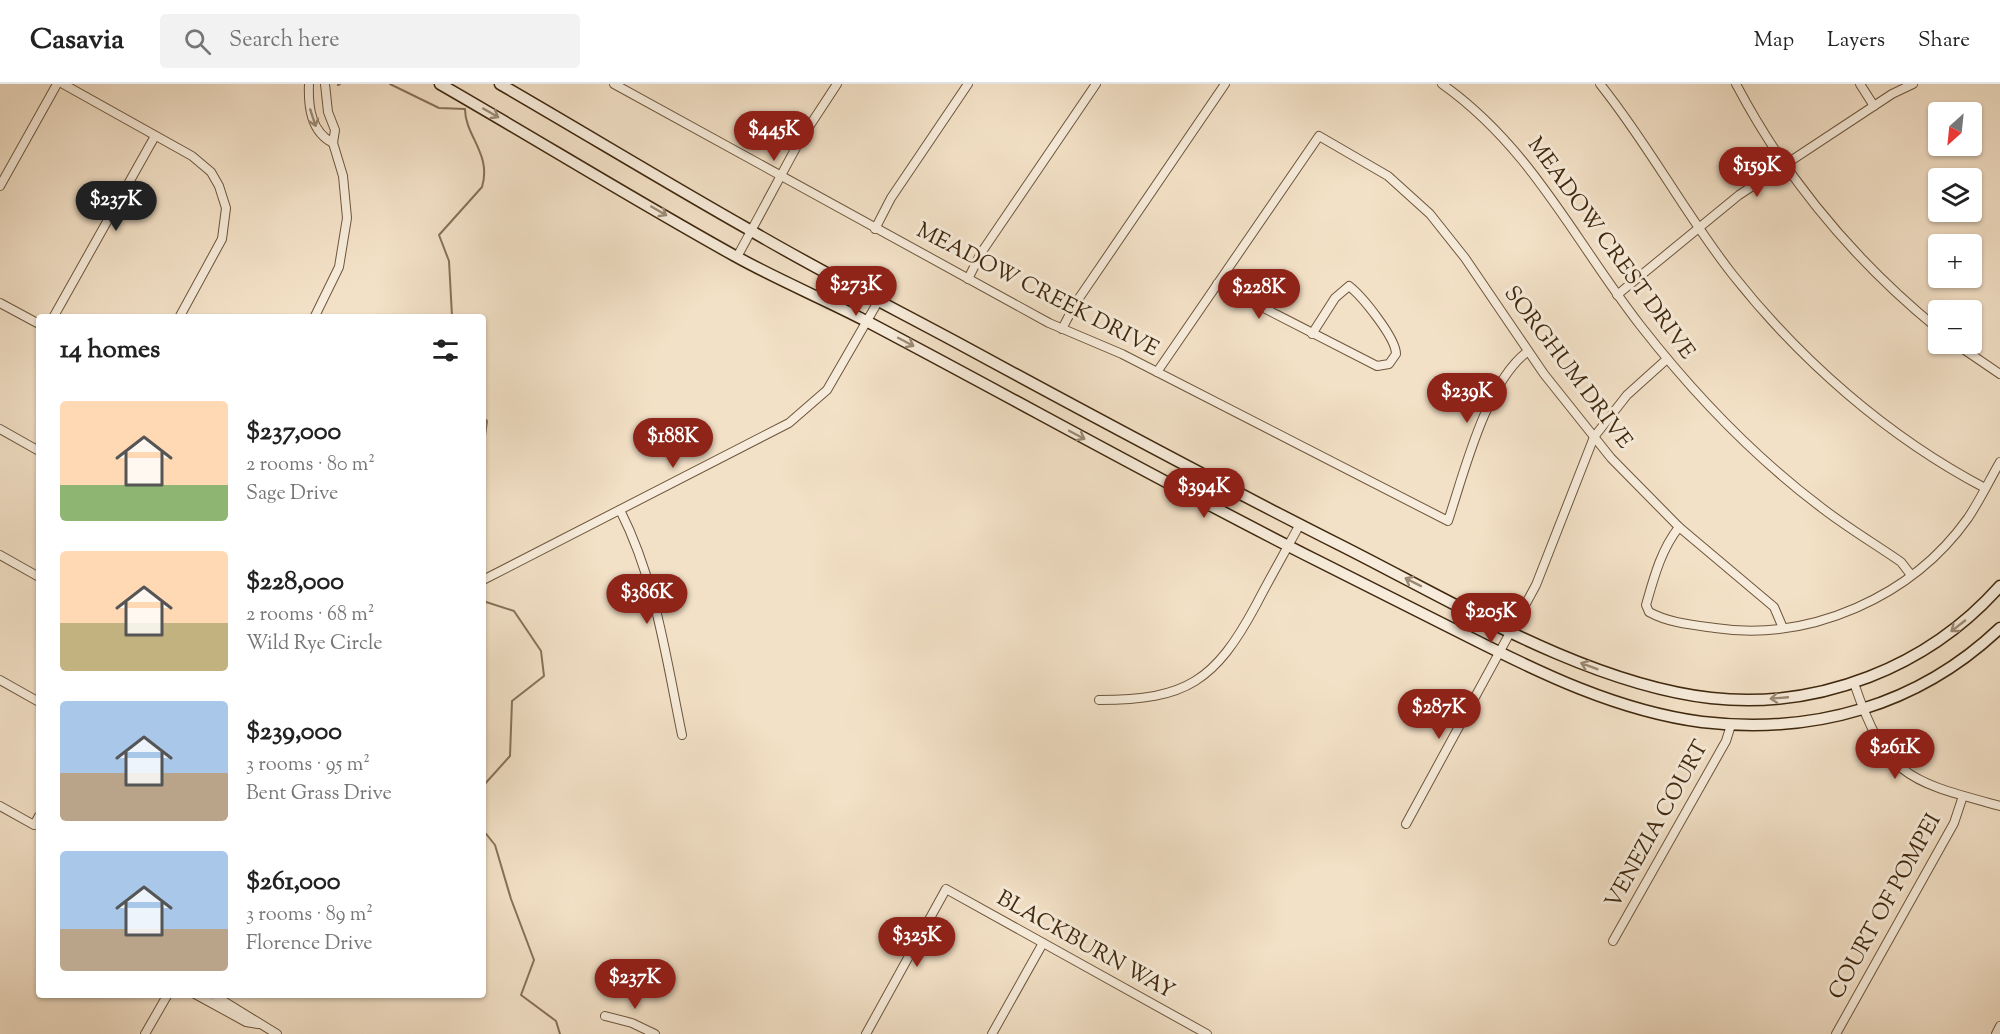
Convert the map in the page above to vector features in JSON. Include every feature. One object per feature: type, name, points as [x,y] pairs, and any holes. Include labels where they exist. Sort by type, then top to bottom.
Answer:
[{"type":"main road","points":[[440,84],[737,257],[868,322],[1169,485],[1288,546],[1501,653],[1578,688],[1639,708],[1686,719],[1731,725],[1801,724],[1863,711],[1902,695],[1934,678],[1972,653],[2000,628]]},
{"type":"main road","points":[[500,84],[751,231],[1300,524],[1512,632],[1610,674],[1659,689],[1733,700],[1782,698],[1854,683],[1929,647],[1966,620],[2000,586]]},
{"type":"street","points":[[1,181],[57,84]]},
{"type":"street","points":[[63,84],[192,156],[211,172],[219,186],[226,208],[222,239],[181,314]]},
{"type":"street","points":[[309,84],[314,121],[321,137],[333,143]]},
{"type":"street","points":[[316,314],[335,278],[346,232],[345,191],[333,143],[335,130],[328,112],[324,84]]},
{"type":"street","name":"MEADOW CREEK DRIVE","points":[[614,84],[875,229],[1062,329],[1122,354],[1448,521],[1481,423],[1511,369],[1527,352]]},
{"type":"street","points":[[737,257],[806,131],[837,84]]},
{"type":"street","points":[[875,229],[891,198],[968,84]]},
{"type":"street","points":[[968,279],[981,253],[1096,84]]},
{"type":"street","points":[[1062,329],[1075,304],[1225,84]]},
{"type":"street","name":"MEADOW CREST DRIVE","points":[[1442,84],[1477,111],[1514,147],[1557,203],[1617,295],[1667,359],[1717,415],[1783,476],[1834,517],[1901,562],[1911,575]]},
{"type":"street","points":[[1600,84],[1657,160],[1733,275],[1776,325],[1824,373],[1915,447],[1985,488]]},
{"type":"street","points":[[1736,84],[1784,164],[1841,237],[1884,281],[1928,320]]},
{"type":"street","points":[[1860,84],[1874,106]]},
{"type":"street","points":[[1617,295],[1699,226],[1784,164],[1904,84]]},
{"type":"street","points":[[1892,94],[1913,84]]},
{"type":"street","points":[[55,314],[155,136]]},
{"type":"street","name":"SORGHUM DRIVE","points":[[1217,284],[1319,136],[1372,165],[1417,200],[1460,251],[1527,352],[1628,477],[1679,527],[1774,607],[1783,628]]},
{"type":"street","points":[[1156,372],[1217,284],[1312,334],[1377,366],[1389,364],[1396,354],[1393,342],[1362,299],[1349,286],[1335,298],[1312,334]]},
{"type":"street","points":[[486,578],[768,436],[798,417],[827,390],[879,300]]},
{"type":"street","points":[[0,303],[36,322]]},
{"type":"street","points":[[1971,354],[2000,374]]},
{"type":"street","points":[[1406,824],[1536,585],[1594,437],[1627,395],[1667,359]]},
{"type":"street","points":[[0,429],[36,449]]},
{"type":"street","points":[[1679,527],[1670,539],[1656,569],[1646,605],[1649,612],[1682,623],[1743,633],[1827,620],[1885,595],[1929,561],[1967,519],[2000,462]]},
{"type":"street","points":[[620,510],[642,558],[652,591],[682,735]]},
{"type":"street","points":[[1099,700],[1134,700],[1168,693],[1187,686],[1211,671],[1235,642],[1300,524]]},
{"type":"street","points":[[0,555],[36,575]]},
{"type":"street","points":[[0,680],[36,700]]},
{"type":"street","points":[[1854,683],[1863,711],[1878,742],[1905,772],[1930,786],[2000,806]]},
{"type":"street","name":"VENEZIA COURT","points":[[1613,941],[1726,741],[1731,725]]},
{"type":"street","name":"COURT OF POMPEI","points":[[1836,1034],[1954,823],[1963,796]]},
{"type":"street","points":[[0,806],[34,825],[36,821]]},
{"type":"street","name":"BLACKBURN WAY","points":[[866,1034],[946,889],[1207,1034]]},
{"type":"street","points":[[992,1034],[1042,943]]},
{"type":"street","points":[[145,1034],[166,998]]},
{"type":"street","points":[[202,998],[246,1022],[258,1024],[277,1034]]},
{"type":"street","points":[[219,998],[250,1015],[258,1024]]},
{"type":"street","points":[[605,1016],[632,1023],[655,1034]]},
{"type":"street","points":[[1996,1034],[2000,1026]]},
{"type":"waterway","points":[[390,84],[439,108],[465,109],[469,128],[484,165],[482,187],[439,235],[449,261],[452,314]]},
{"type":"waterway","points":[[486,420],[486,428]]},
{"type":"waterway","points":[[486,602],[514,611],[541,651],[544,676],[512,701],[510,756],[486,783]]},
{"type":"waterway","points":[[486,834],[495,845],[511,899],[534,960],[521,995],[556,1021],[560,1034]]}]
